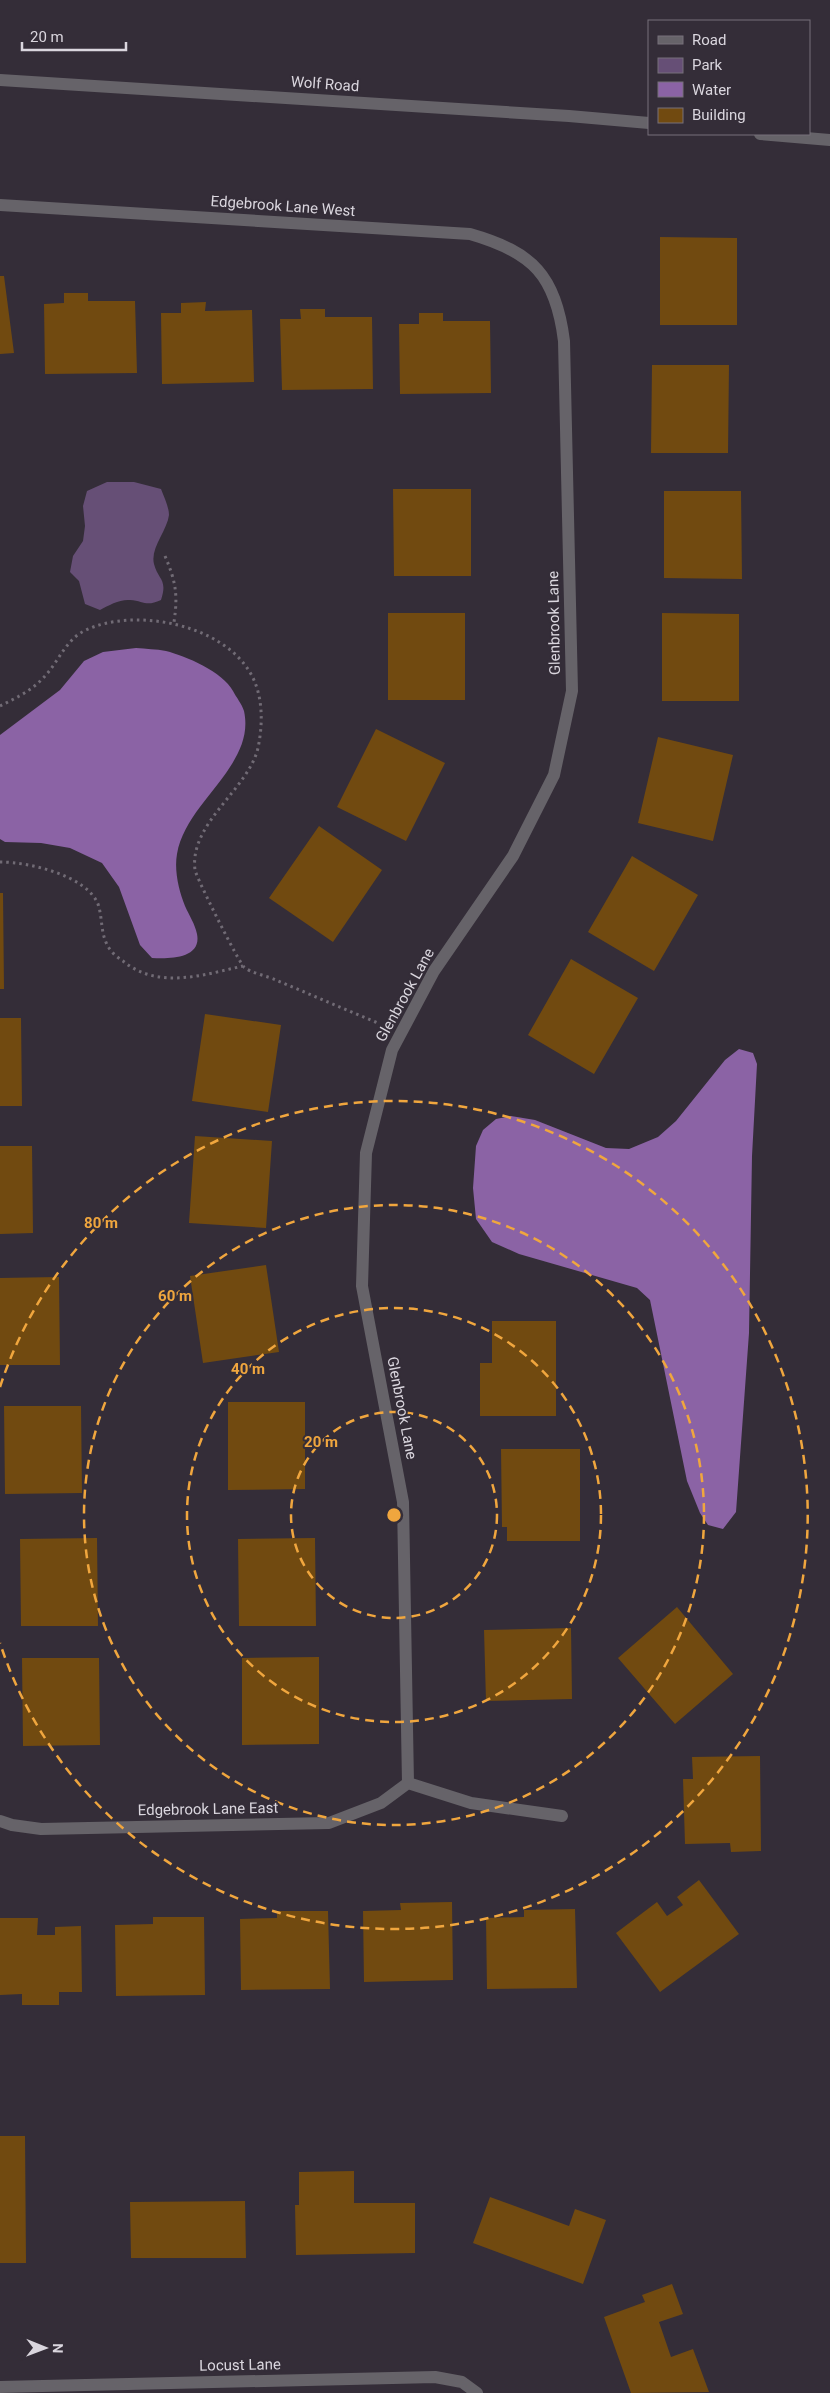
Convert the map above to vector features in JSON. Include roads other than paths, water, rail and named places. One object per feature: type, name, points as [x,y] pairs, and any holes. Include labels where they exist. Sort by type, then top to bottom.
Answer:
[{"type":"street","name":"Wolf Road","points":[[0,80],[569,116],[648,123]]},
{"type":"street","points":[[772,135],[830,140]]},
{"type":"street","name":"Edgebrook Lane West","points":[[0,205],[470,234],[514,250],[533,264],[548,282]]},
{"type":"street","name":"Glenbrook Lane","points":[[408,1783],[403,1502],[362,1286],[366,1153],[392,1050],[434,971],[513,856],[554,775],[572,691],[564,341],[561,320],[548,282]]},
{"type":"street","points":[[408,1783],[471,1803],[562,1816]]},
{"type":"street","name":"Edgebrook Lane East","points":[[0,1821],[12,1825],[41,1829],[329,1823],[381,1803],[408,1783]]},
{"type":"street","name":"Locust Lane","points":[[0,2387],[435,2378],[462,2382],[477,2393]]},
{"type":"water","points":[[136,648],[166,651],[184,657],[213,671],[228,684],[244,711],[245,731],[240,749],[193,817],[183,835],[177,854],[176,867],[179,887],[197,934],[197,942],[194,948],[183,956],[152,958],[140,945],[119,887],[102,863],[70,848],[41,843],[5,842],[0,839],[0,735],[60,690],[84,661],[103,652]]},
{"type":"water","points":[[739,1049],[753,1053],[757,1064],[752,1156],[749,1333],[736,1512],[723,1529],[708,1525],[700,1513],[687,1481],[650,1300],[637,1288],[519,1254],[492,1242],[476,1219],[473,1188],[476,1146],[483,1130],[496,1119],[511,1116],[535,1120],[606,1148],[629,1149],[658,1137],[676,1121],[725,1060]]}]
